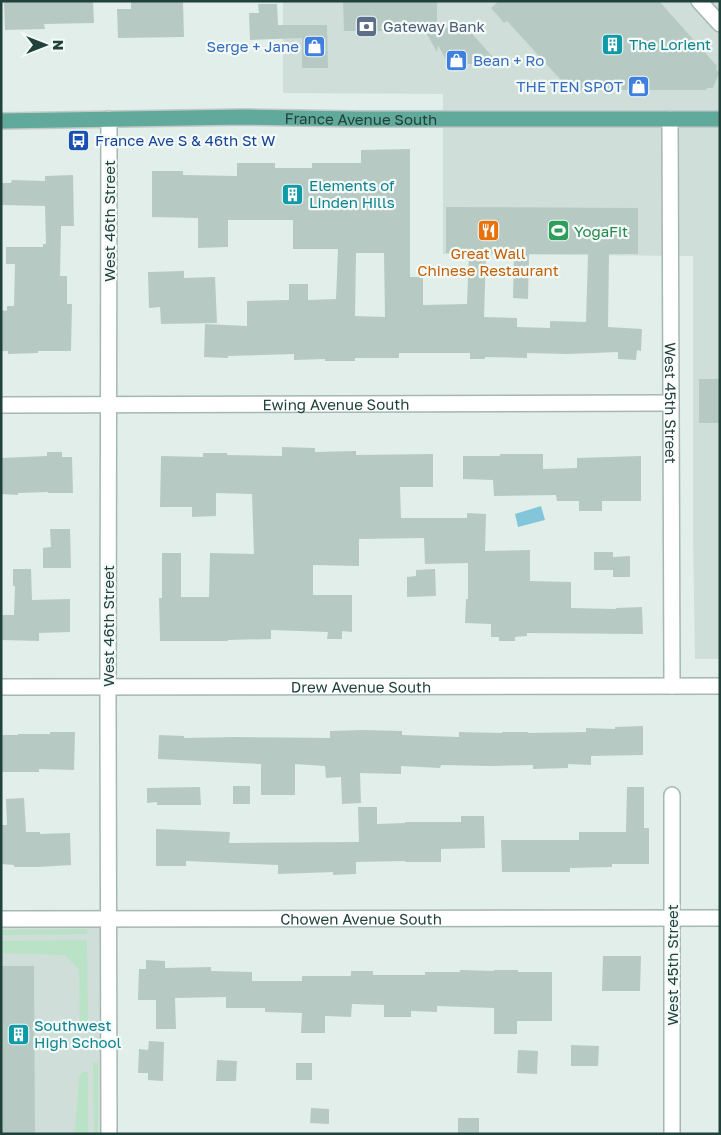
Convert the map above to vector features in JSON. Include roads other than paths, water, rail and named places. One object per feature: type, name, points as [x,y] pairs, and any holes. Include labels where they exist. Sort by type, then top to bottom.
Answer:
[{"type":"main road","name":"France Avenue South","points":[[1,121],[245,117],[720,120]]},
{"type":"street","points":[[699,1],[720,24]]},
{"type":"street","name":"West 46th Street","points":[[109,119],[109,1134]]},
{"type":"street","name":"West 45th Street","points":[[670,119],[672,686]]},
{"type":"street","name":"Ewing Avenue South","points":[[1,405],[671,402]]},
{"type":"street","name":"Drew Avenue South","points":[[1,688],[720,686]]},
{"type":"street","name":"West 45th Street","points":[[672,795],[672,1134]]},
{"type":"street","name":"Chowen Avenue South","points":[[1,920],[720,918]]},
{"type":"water","points":[[541,506],[545,520],[518,527],[515,514]]},
{"type":"place","name":"Gateway Bank","points":[[367,26]]},
{"type":"place","name":"The Lorient","points":[[613,44]]},
{"type":"place","name":"Serge + Jane","points":[[315,46]]},
{"type":"place","name":"Bean + Ro","points":[[457,60]]},
{"type":"place","name":"THE TEN SPOT","points":[[639,86]]},
{"type":"place","name":"France Ave S & 46th St W","points":[[79,140]]},
{"type":"place","name":"Elements of Linden Hills","points":[[293,194]]},
{"type":"place","name":"Great Wall Chinese Restaurant","points":[[488,230]]},
{"type":"place","name":"YogaFit","points":[[558,231]]},
{"type":"place","name":"Southwest High School","points":[[18,1034]]}]
